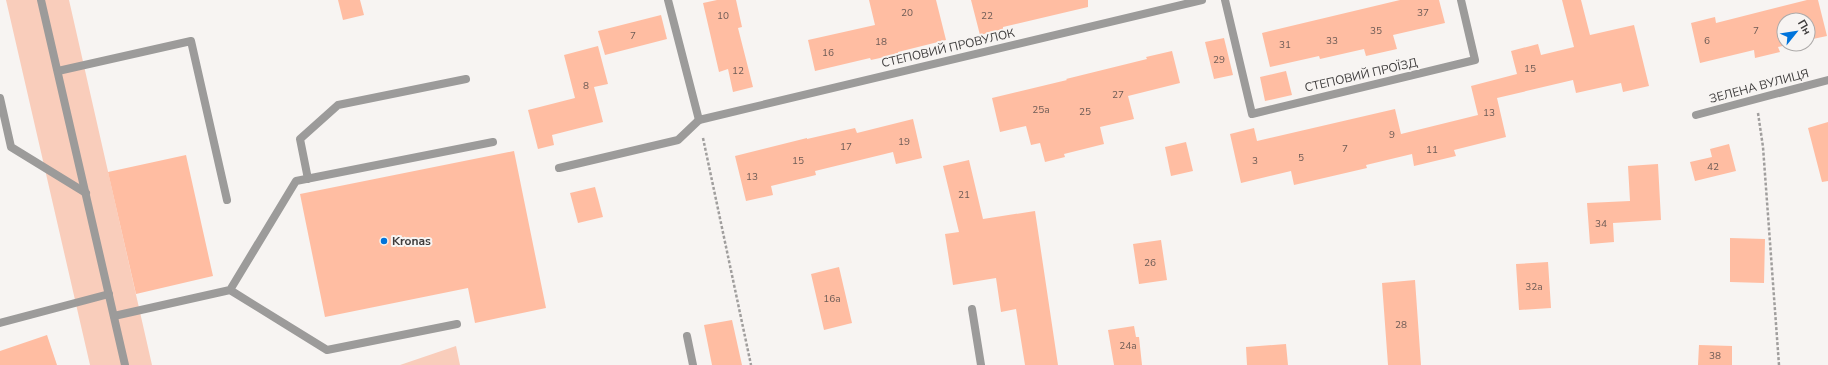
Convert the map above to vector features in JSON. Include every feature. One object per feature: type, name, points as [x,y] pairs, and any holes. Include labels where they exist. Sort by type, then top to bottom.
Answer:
[{"type":"street","points":[[41,0],[125,365]]},
{"type":"street","points":[[559,168],[678,140],[699,120],[668,0]]},
{"type":"street","name":"СТЕПОВИЙ ПРОВУЛОК","points":[[699,120],[1202,0]]},
{"type":"street","name":"СТЕПОВИЙ ПРОЇЗД","points":[[1225,0],[1252,114],[1475,60],[1461,0]]},
{"type":"street","points":[[58,71],[190,41],[227,200]]},
{"type":"street","points":[[308,179],[300,139],[338,105],[466,79]]},
{"type":"street","name":"ЗЕЛЕНА ВУЛИЦЯ","points":[[1696,115],[1828,80]]},
{"type":"street","points":[[0,98],[11,147],[86,193]]},
{"type":"street","points":[[230,290],[296,181],[493,142]]},
{"type":"street","points":[[114,316],[230,290],[327,350],[457,324]]},
{"type":"street","points":[[0,323],[109,294]]},
{"type":"street","points":[[972,309],[980,365]]},
{"type":"street","points":[[687,336],[693,365]]},
{"type":"path","points":[[1756,99],[1764,147],[1779,365]]},
{"type":"path","points":[[699,120],[751,365]]},
{"type":"shaded area","points":[[6,0],[69,0],[152,365],[90,365]]},
{"type":"shaded area","points":[[456,346],[460,365],[400,365]]},
{"type":"building","points":[[338,0],[360,0],[364,15],[343,20]]},
{"type":"building","points":[[717,0],[736,0],[742,27],[738,28],[753,87],[733,92],[728,69],[719,72],[703,3]]},
{"type":"building","points":[[869,0],[936,0],[946,40],[898,52],[898,54],[871,60],[870,58],[815,71],[808,40],[875,25]]},
{"type":"building","points":[[971,0],[1088,0],[1088,7],[1003,27],[1003,29],[980,35]]},
{"type":"building","points":[[1400,0],[1439,0],[1445,23],[1393,35],[1397,49],[1366,56],[1364,49],[1320,59],[1319,56],[1270,67],[1262,33]]},
{"type":"building","points":[[1562,0],[1581,0],[1590,35],[1634,25],[1649,86],[1623,92],[1621,83],[1576,93],[1573,80],[1497,98],[1506,137],[1454,150],[1456,156],[1414,166],[1412,154],[1366,165],[1367,168],[1294,185],[1291,171],[1241,183],[1230,134],[1254,128],[1257,141],[1395,109],[1401,134],[1478,115],[1471,86],[1517,74],[1511,51],[1538,44],[1541,55],[1574,47]]},
{"type":"building","points":[[1807,0],[1818,0],[1827,36],[1816,38],[1816,12],[1776,12],[1776,52],[1780,52],[1755,58],[1754,50],[1700,63],[1691,23],[1715,17],[1716,23]]},
{"type":"building","points":[[661,15],[667,39],[605,55],[598,31]]},
{"type":"building","points":[[1224,38],[1233,75],[1214,79],[1205,42]]},
{"type":"building","points":[[598,46],[608,84],[594,87],[603,122],[552,135],[554,145],[538,149],[528,110],[575,98],[564,55]]},
{"type":"building","points":[[1172,51],[1180,83],[1128,96],[1134,119],[1100,127],[1104,144],[1064,154],[1065,157],[1045,162],[1040,143],[1031,145],[1026,126],[1000,132],[992,98],[1067,80],[1066,79],[1147,59],[1146,57]]},
{"type":"building","points":[[1286,71],[1292,95],[1265,101],[1260,77]]},
{"type":"building","points":[[913,119],[922,158],[896,164],[893,152],[815,171],[816,175],[771,186],[773,195],[746,201],[735,156],[855,128],[857,133]]},
{"type":"building","points":[[1828,122],[1828,181],[1822,182],[1808,128]]},
{"type":"building","points":[[1186,142],[1193,171],[1171,176],[1165,147]]},
{"type":"building","points":[[1729,144],[1736,171],[1695,181],[1690,162],[1712,157],[1710,149]]},
{"type":"building","points":[[514,151],[546,308],[475,323],[468,288],[325,317],[300,194]]},
{"type":"building","points":[[186,155],[213,276],[136,294],[108,172]]},
{"type":"building","points":[[969,160],[983,219],[1035,211],[1058,365],[1025,365],[1016,309],[1001,312],[996,278],[953,285],[945,234],[959,232],[943,166]]},
{"type":"building","points":[[1658,164],[1661,220],[1613,223],[1614,242],[1590,244],[1587,203],[1630,201],[1628,166]]},
{"type":"building","points":[[595,187],[603,217],[578,223],[570,193]]},
{"type":"building","points":[[1730,238],[1765,239],[1764,283],[1730,282]]},
{"type":"building","points":[[1161,240],[1167,280],[1139,284],[1133,244]]},
{"type":"building","points":[[1548,262],[1551,308],[1519,310],[1516,264]]},
{"type":"building","points":[[839,267],[852,323],[824,330],[811,274]]},
{"type":"building","points":[[1415,280],[1421,365],[1388,365],[1382,283]]},
{"type":"building","points":[[732,320],[742,365],[712,365],[704,325]]},
{"type":"building","points":[[1134,326],[1136,337],[1139,337],[1142,365],[1114,365],[1108,330]]},
{"type":"building","points":[[47,335],[57,365],[0,365],[0,351]]},
{"type":"building","points":[[1286,344],[1288,365],[1247,365],[1246,347]]},
{"type":"building","points":[[1699,345],[1732,346],[1732,365],[1698,365]]},
{"type":"place","name":"Kronas","points":[[384,241]]}]
